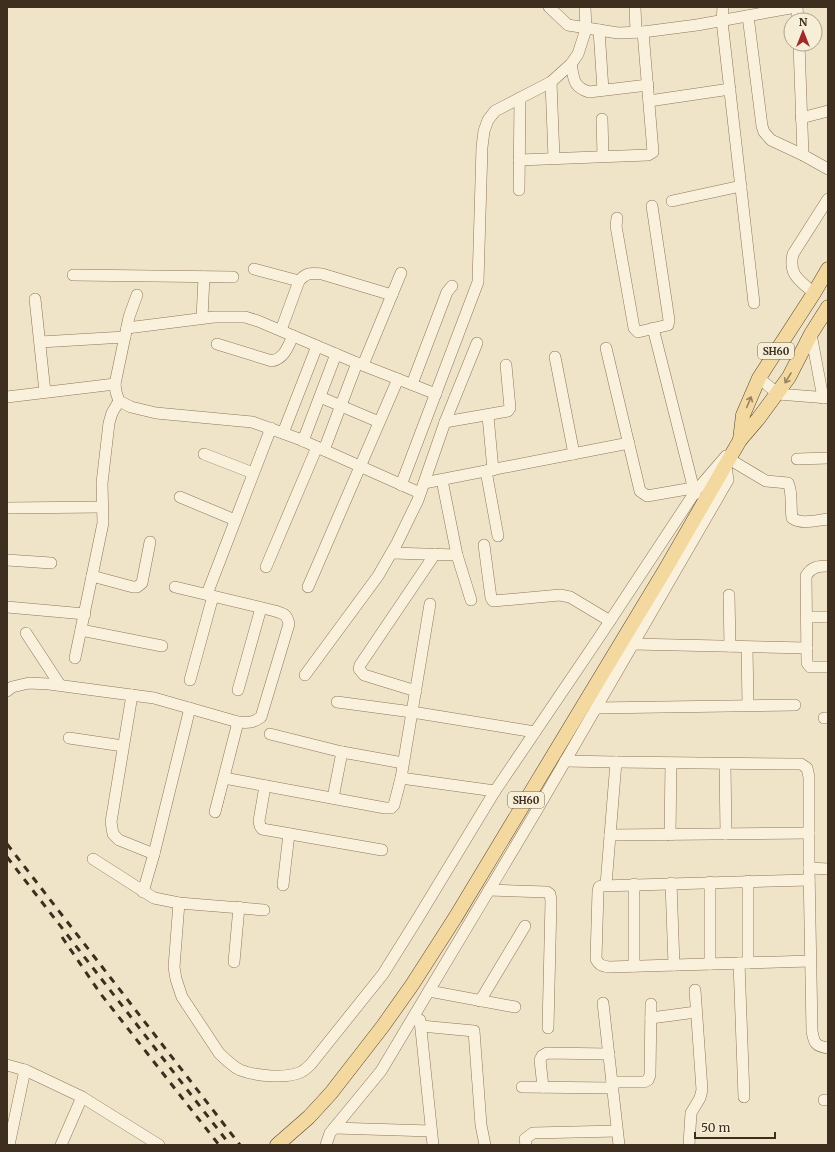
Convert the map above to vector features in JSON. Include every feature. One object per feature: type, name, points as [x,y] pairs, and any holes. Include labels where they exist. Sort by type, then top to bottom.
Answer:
[{"type":"main road","name":"SH60","points":[[740,440],[743,415],[759,378],[828,269]]},
{"type":"main road","name":"SH60","points":[[280,1142],[309,1117],[331,1093],[383,1026],[412,985],[455,918],[728,463],[740,440],[778,394],[811,334],[828,307]]},
{"type":"street","points":[[549,7],[568,25],[586,29],[618,32],[640,32],[697,25],[797,7]]},
{"type":"street","points":[[401,485],[478,282],[484,131],[488,120],[495,111],[551,82],[571,64],[578,54],[586,29],[585,7]]},
{"type":"street","points":[[520,160],[648,155],[653,152],[648,85],[635,7]]},
{"type":"street","points":[[723,7],[722,21],[754,303]]},
{"type":"street","points":[[748,16],[764,132],[771,140],[828,169]]},
{"type":"street","points":[[599,30],[603,90]]},
{"type":"street","points":[[799,52],[803,155]]},
{"type":"street","points":[[571,64],[575,84],[581,89],[589,92],[648,85]]},
{"type":"street","points":[[551,82],[554,158]]},
{"type":"street","points":[[649,101],[730,89]]},
{"type":"street","points":[[520,98],[520,190]]},
{"type":"street","points":[[801,118],[828,111]]},
{"type":"street","points":[[602,119],[603,156]]},
{"type":"street","points":[[672,201],[741,186]]},
{"type":"street","points":[[814,293],[795,276],[792,269],[792,260],[793,254],[828,199]]},
{"type":"street","points":[[617,218],[616,226],[634,328],[638,332],[668,325],[669,323],[652,206]]},
{"type":"street","points":[[254,269],[299,281]]},
{"type":"street","points":[[281,330],[299,281],[303,276],[311,273],[322,274],[392,295]]},
{"type":"street","points":[[266,567],[401,273]]},
{"type":"street","points":[[73,275],[233,277]]},
{"type":"street","points":[[202,318],[204,277]]},
{"type":"street","points":[[412,384],[447,292],[452,286]]},
{"type":"street","points":[[137,295],[126,332],[115,384],[119,401],[131,407],[156,413],[252,422],[320,448],[401,485],[422,488],[442,480],[629,443]]},
{"type":"street","points":[[35,299],[45,392]]},
{"type":"street","points":[[40,342],[126,332],[202,318],[231,316],[245,317],[281,330],[360,364],[436,394]]},
{"type":"street","points":[[653,328],[699,511]]},
{"type":"street","points":[[759,378],[778,394],[825,398],[811,334]]},
{"type":"street","points":[[217,344],[272,360],[277,360],[283,356],[293,336]]},
{"type":"street","points":[[305,675],[378,576],[392,553],[422,488],[445,422],[477,343]]},
{"type":"street","points":[[283,433],[317,346]]},
{"type":"street","points":[[606,348],[640,491],[647,496],[694,490]]},
{"type":"street","points":[[303,441],[336,354]]},
{"type":"street","points":[[555,357],[574,454]]},
{"type":"street","points":[[445,422],[508,412],[510,408],[506,365]]},
{"type":"street","points":[[308,587],[398,379]]},
{"type":"street","points":[[7,397],[115,384]]},
{"type":"street","points":[[320,397],[379,422]]},
{"type":"street","points":[[75,658],[103,523],[102,483],[109,423],[112,413],[119,401]]},
{"type":"street","points":[[488,416],[490,470],[498,536]]},
{"type":"street","points":[[190,680],[210,595],[235,520],[271,428]]},
{"type":"street","points":[[179,903],[174,967],[176,978],[182,997],[218,1053],[225,1060],[240,1070],[260,1075],[278,1076],[300,1072],[311,1064],[383,974],[495,791],[610,621],[694,490],[740,440]]},
{"type":"street","points":[[204,454],[253,473]]},
{"type":"street","points":[[797,459],[828,458]]},
{"type":"street","points":[[326,1145],[330,1133],[381,1071],[489,890],[728,480],[728,463],[766,481],[788,484],[791,489],[790,507],[792,518],[796,521],[803,522],[828,519]]},
{"type":"street","points":[[442,480],[457,555],[471,600]]},
{"type":"street","points":[[180,497],[235,520]]},
{"type":"street","points":[[7,505],[102,507]]},
{"type":"street","points":[[92,576],[137,587],[142,583],[150,542]]},
{"type":"street","points":[[484,545],[491,598],[494,601],[560,595],[570,597],[610,621]]},
{"type":"street","points":[[392,553],[457,555]]},
{"type":"street","points":[[416,691],[364,675],[359,669],[360,665],[435,554]]},
{"type":"street","points":[[7,560],[51,563]]},
{"type":"street","points":[[828,566],[814,568],[810,570],[806,576],[807,663],[810,667],[828,667]]},
{"type":"street","points":[[7,691],[12,687],[30,683],[60,686],[154,698],[238,722],[250,723],[255,721],[261,717],[288,624],[288,618],[283,614],[175,587]]},
{"type":"street","points":[[729,595],[730,646]]},
{"type":"street","points":[[224,778],[385,808],[390,808],[394,805],[401,778],[430,604]]},
{"type":"street","points":[[7,607],[85,614]]},
{"type":"street","points":[[238,690],[261,608]]},
{"type":"street","points":[[807,617],[828,617]]},
{"type":"street","points":[[81,630],[162,646]]},
{"type":"street","points":[[26,633],[60,686]]},
{"type":"street","points":[[633,644],[807,648]]},
{"type":"street","points":[[747,647],[748,705]]},
{"type":"street","points":[[132,695],[111,822],[113,834],[119,840],[154,854]]},
{"type":"street","points":[[337,702],[412,712],[534,732]]},
{"type":"street","points":[[596,708],[795,705]]},
{"type":"street","points":[[143,892],[154,854],[190,708]]},
{"type":"street","points":[[215,812],[238,722]]},
{"type":"street","points":[[270,734],[342,752],[403,763]]},
{"type":"street","points":[[69,738],[124,746]]},
{"type":"street","points":[[333,798],[342,752]]},
{"type":"street","points":[[565,760],[725,764],[801,764],[807,768],[809,777],[808,868],[812,1031],[814,1041],[819,1047],[828,1048]]},
{"type":"street","points":[[606,885],[616,762]]},
{"type":"street","points":[[670,835],[671,763]]},
{"type":"street","points":[[725,764],[726,834]]},
{"type":"street","points":[[401,778],[495,791]]},
{"type":"street","points":[[265,786],[259,821],[262,829],[382,850]]},
{"type":"street","points":[[610,835],[809,833]]},
{"type":"street","points":[[283,885],[289,834]]},
{"type":"street","points":[[93,858],[154,898],[179,903],[264,910]]},
{"type":"street","points":[[808,868],[828,869]]},
{"type":"street","points":[[809,880],[601,886],[599,887],[598,891],[596,959],[602,966],[810,961]]},
{"type":"street","points":[[744,1097],[744,963],[748,881]]},
{"type":"street","points":[[710,882],[710,964]]},
{"type":"street","points":[[671,883],[674,965]]},
{"type":"street","points":[[634,884],[634,966]]},
{"type":"street","points":[[489,890],[547,892],[550,894],[548,1028]]},
{"type":"street","points":[[234,962],[239,907]]},
{"type":"street","points":[[480,1001],[525,926]]},
{"type":"street","points":[[689,1145],[691,1113],[700,1098],[702,1090],[695,990]]},
{"type":"street","points":[[429,991],[514,1007]]},
{"type":"street","points":[[603,1003],[619,1145]]},
{"type":"street","points":[[522,1087],[612,1085],[644,1082],[648,1080],[650,1075],[651,1004]]},
{"type":"street","points":[[419,1008],[433,1145]]},
{"type":"street","points":[[651,1018],[696,1012]]},
{"type":"street","points":[[421,1026],[474,1031],[481,1125],[484,1145]]},
{"type":"street","points":[[543,1087],[540,1060],[542,1056],[547,1053],[609,1054]]},
{"type":"street","points":[[7,1065],[25,1070],[82,1096],[159,1145]]},
{"type":"street","points":[[9,1145],[25,1070]]},
{"type":"street","points":[[61,1145],[82,1096]]},
{"type":"street","points":[[334,1128],[431,1131]]},
{"type":"street","points":[[526,1145],[525,1139],[533,1133],[617,1132]]},
{"type":"railway","points":[[7,844],[240,1145]]},
{"type":"railway","points":[[7,857],[230,1145]]},
{"type":"railway","points":[[62,937],[100,993],[219,1145]]}]
